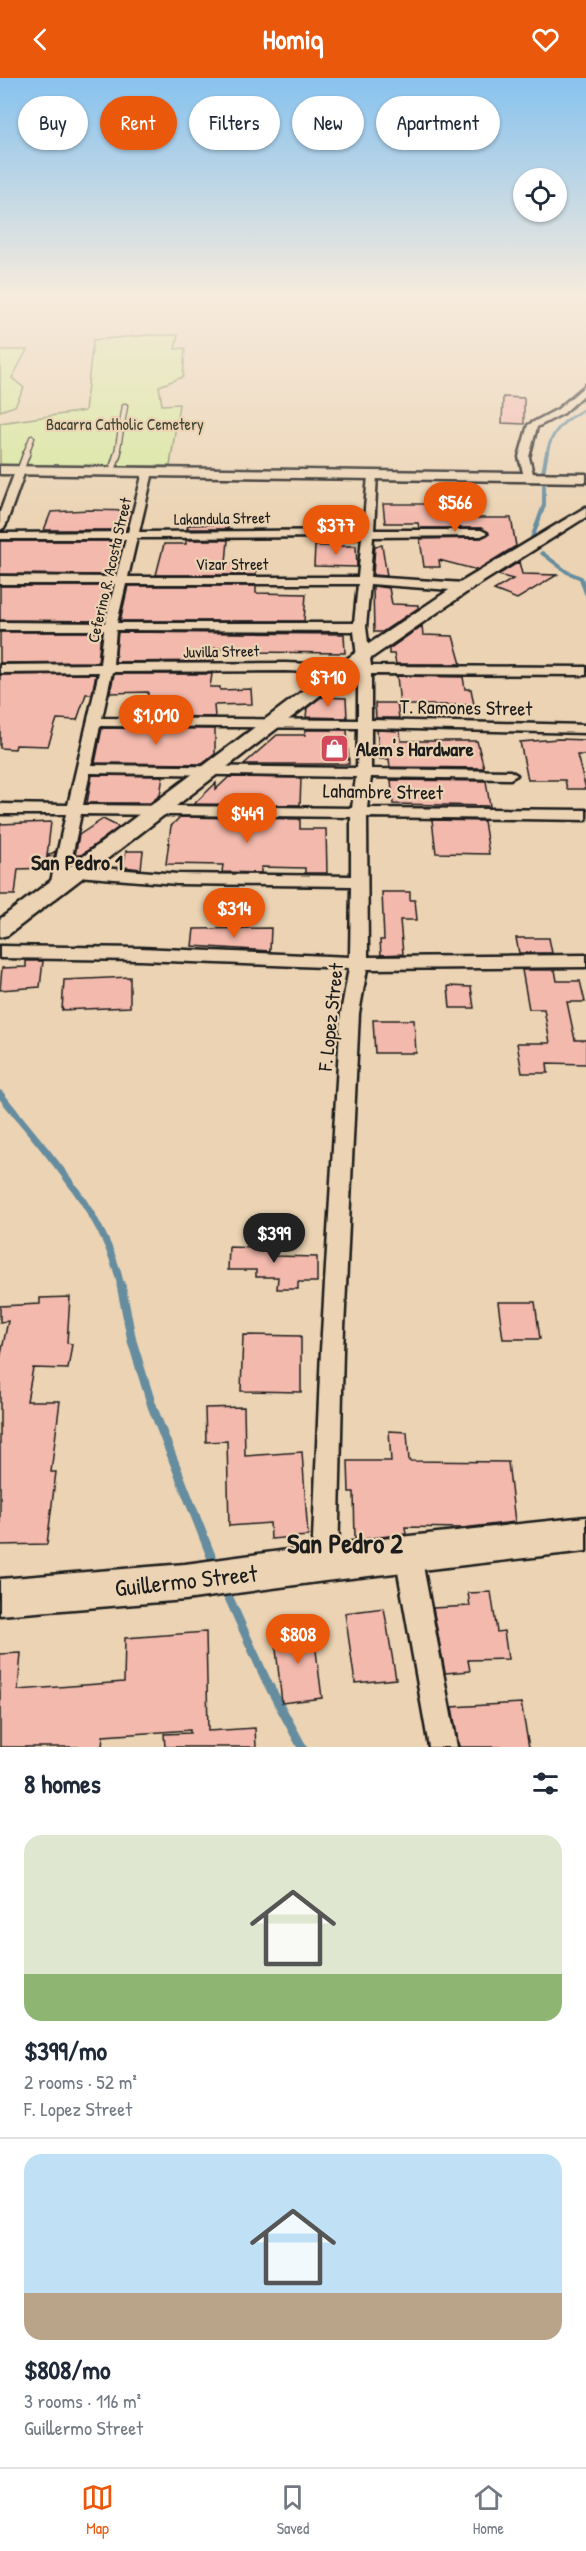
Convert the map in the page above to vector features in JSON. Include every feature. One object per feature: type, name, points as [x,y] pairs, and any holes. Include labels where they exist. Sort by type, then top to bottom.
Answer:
[{"type":"street","points":[[529,478],[524,457],[533,425],[561,411],[586,388]]},
{"type":"street","points":[[0,470],[586,478]]},
{"type":"street","points":[[0,527],[20,471]]},
{"type":"street","name":"Ceferino R. Acosta Street","points":[[58,886],[106,669],[110,627],[135,536],[148,472]]},
{"type":"street","name":"F. Lopez Street","points":[[325,1563],[332,1350],[350,1013],[359,963],[359,812],[364,773],[363,664],[360,627],[366,534],[373,476]]},
{"type":"street","points":[[363,664],[464,587],[586,511]]},
{"type":"street","name":"Lakandula Street","points":[[0,536],[481,533]]},
{"type":"street","name":"Vizar Street","points":[[0,580],[364,581],[425,582],[464,587]]},
{"type":"street","points":[[0,626],[360,627]]},
{"type":"street","points":[[0,930],[160,811],[211,769],[342,670],[363,664],[586,671]]},
{"type":"street","name":"Juvilla Street","points":[[0,669],[285,667],[342,670]]},
{"type":"street","name":"T. Ramones Street","points":[[93,722],[274,722],[363,726],[586,729]]},
{"type":"street","points":[[84,769],[510,775]]},
{"type":"street","name":"Lahambre Street","points":[[0,809],[586,815]]},
{"type":"street","points":[[77,872],[177,879],[360,881]]},
{"type":"street","points":[[0,952],[140,954],[359,963],[586,961]]},
{"type":"street","name":"Guillermo Street","points":[[0,1597],[185,1582],[325,1563],[586,1534]]},
{"type":"street","points":[[408,1555],[443,1747]]},
{"type":"lane","points":[[112,471],[122,437],[125,406]]},
{"type":"lane","points":[[20,471],[32,438]]},
{"type":"green space","points":[[0,371],[16,371],[12,378],[24,388],[15,406],[0,411]]},
{"type":"green space","name":"Bacarra Catholic Cemetery","points":[[90,371],[183,371],[183,377],[159,386],[162,405],[179,404],[170,466],[0,465],[0,423],[85,411]]},
{"type":"building","points":[[503,397],[524,398],[524,424],[502,423]]},
{"type":"building","points":[[431,497],[450,497],[451,504],[469,504],[471,518],[511,518],[516,546],[477,570],[439,560],[440,567],[424,567],[420,539],[481,538],[489,534],[481,528],[419,528],[418,523],[385,523],[383,504],[432,504]]},
{"type":"building","points":[[131,511],[126,530],[44,530],[51,512]]},
{"type":"building","points":[[228,524],[228,529],[187,529],[188,525]]},
{"type":"building","points":[[186,540],[228,540],[226,563],[256,565],[256,575],[156,575],[164,544],[186,544]]},
{"type":"building","points":[[0,541],[118,541],[113,575],[0,574]]},
{"type":"building","points":[[382,545],[387,576],[373,575],[375,546]]},
{"type":"building","points":[[315,546],[356,546],[357,567],[314,566]]},
{"type":"building","points":[[519,562],[522,574],[557,575],[517,599],[494,590],[513,579],[498,575]]},
{"type":"building","points":[[0,586],[112,586],[103,621],[0,620]]},
{"type":"building","points":[[128,586],[256,586],[256,593],[306,594],[304,621],[120,621]]},
{"type":"building","points":[[373,586],[389,588],[392,604],[418,605],[418,608],[382,632],[374,632]]},
{"type":"building","points":[[422,626],[423,635],[453,636],[461,664],[396,664],[394,654],[389,654],[389,649]]},
{"type":"building","points":[[0,632],[101,632],[98,662],[0,663]]},
{"type":"building","points":[[118,632],[344,634],[345,653],[247,652],[248,649],[215,648],[214,661],[115,662]]},
{"type":"building","points":[[96,674],[92,694],[86,694],[77,720],[57,719],[48,746],[16,745],[15,749],[0,748],[0,675]]},
{"type":"building","points":[[114,674],[212,674],[210,687],[220,687],[220,690],[251,689],[252,704],[214,705],[215,717],[147,716],[148,692],[110,693]]},
{"type":"building","points":[[397,676],[463,677],[465,689],[471,689],[474,705],[400,705]]},
{"type":"building","points":[[321,697],[346,698],[347,718],[306,717],[307,708]]},
{"type":"building","points":[[375,703],[397,703],[399,718],[376,718]]},
{"type":"building","points":[[102,728],[215,729],[215,754],[202,764],[95,763]]},
{"type":"building","points":[[305,730],[347,730],[349,764],[244,764],[277,735],[305,735]]},
{"type":"building","points":[[377,730],[400,731],[401,741],[477,741],[484,768],[390,767],[389,759],[380,759]]},
{"type":"building","points":[[558,739],[586,740],[586,755],[577,755],[586,789],[567,789],[565,780],[528,780],[520,742]]},
{"type":"building","points":[[92,775],[163,776],[160,795],[150,803],[87,803]]},
{"type":"building","points":[[229,777],[301,778],[300,805],[194,804],[216,783],[216,789]]},
{"type":"building","points":[[391,780],[486,781],[490,806],[393,804]]},
{"type":"building","points":[[180,817],[300,819],[300,829],[326,829],[327,873],[305,873],[305,868],[261,867],[261,873],[222,872],[223,865],[166,864],[171,826]]},
{"type":"building","points":[[103,819],[119,827],[81,855],[75,855],[79,835]]},
{"type":"building","points":[[432,820],[484,821],[489,854],[436,853]]},
{"type":"building","points":[[51,822],[47,856],[56,851],[54,856],[47,857],[46,868],[18,869],[15,895],[0,895],[0,824]]},
{"type":"building","points":[[126,851],[143,851],[141,869],[123,867]]},
{"type":"building","points":[[382,892],[410,892],[410,900],[415,900],[417,920],[400,920],[403,954],[381,955],[380,940],[384,940]]},
{"type":"building","points":[[271,928],[270,951],[192,946],[194,929]]},
{"type":"building","points":[[516,938],[549,938],[552,953],[519,953]]},
{"type":"building","points":[[26,961],[43,961],[40,987],[0,990],[2,968],[26,967]]},
{"type":"building","points":[[522,970],[555,970],[557,981],[580,981],[585,1002],[567,1002],[575,1040],[586,1040],[586,1064],[547,1063],[548,1073],[522,1073],[517,1043],[550,1043],[544,1009],[529,1009]]},
{"type":"building","points":[[130,977],[130,1007],[62,1010],[64,980]]},
{"type":"building","points":[[448,986],[471,987],[474,1008],[450,1008]]},
{"type":"building","points":[[373,1020],[414,1020],[416,1053],[375,1053]]},
{"type":"building","points":[[258,1238],[276,1238],[276,1256],[317,1257],[317,1282],[298,1282],[298,1289],[277,1289],[278,1277],[256,1277],[256,1270],[228,1270],[229,1247],[257,1248]]},
{"type":"building","points":[[70,1297],[67,1343],[72,1344],[68,1369],[33,1368],[27,1401],[60,1401],[51,1472],[56,1472],[47,1544],[0,1545],[0,1359],[8,1321],[0,1322],[0,1306],[40,1304],[40,1298]]},
{"type":"building","points":[[498,1302],[535,1302],[540,1339],[503,1339]]},
{"type":"building","points":[[243,1335],[301,1336],[301,1392],[241,1391]]},
{"type":"building","points":[[244,1407],[245,1456],[302,1452],[308,1536],[271,1539],[270,1523],[229,1526],[227,1441],[206,1442],[205,1408]]},
{"type":"building","points":[[389,1431],[407,1432],[409,1461],[508,1462],[515,1522],[462,1528],[405,1527],[406,1534],[355,1540],[354,1492],[349,1492],[348,1461],[391,1461]]},
{"type":"building","points":[[491,1592],[497,1632],[504,1631],[508,1659],[468,1660],[470,1671],[445,1673],[433,1608],[470,1606],[468,1593]]},
{"type":"building","points":[[384,1608],[396,1679],[355,1683],[345,1613]]},
{"type":"building","points":[[313,1627],[322,1698],[282,1703],[274,1631]]},
{"type":"building","points":[[206,1632],[208,1731],[255,1728],[256,1747],[165,1747],[164,1734],[190,1733],[190,1730],[103,1736],[102,1747],[0,1747],[0,1654],[21,1653],[18,1690],[124,1682],[125,1638]]},
{"type":"building","points":[[521,1703],[529,1747],[459,1747],[452,1707]]},
{"type":"waterway","points":[[547,453],[552,438],[560,426],[586,408]]},
{"type":"waterway","points":[[543,473],[547,452]]},
{"type":"waterway","points":[[531,541],[544,505],[544,479]]},
{"type":"waterway","points":[[542,553],[567,572],[581,578],[586,593]]},
{"type":"waterway","points":[[0,1094],[54,1161],[88,1208],[102,1233],[121,1286]]},
{"type":"waterway","points":[[121,1285],[132,1341],[152,1406],[215,1566]]},
{"type":"waterway","points":[[225,1589],[266,1680],[302,1747]]},
{"type":"place","name":"Alem's Hardware","points":[[335,748]]},
{"type":"district","name":"San Pedro 1","points":[[77,862]]},
{"type":"district","name":"San Pedro 2","points":[[345,1543]]}]
